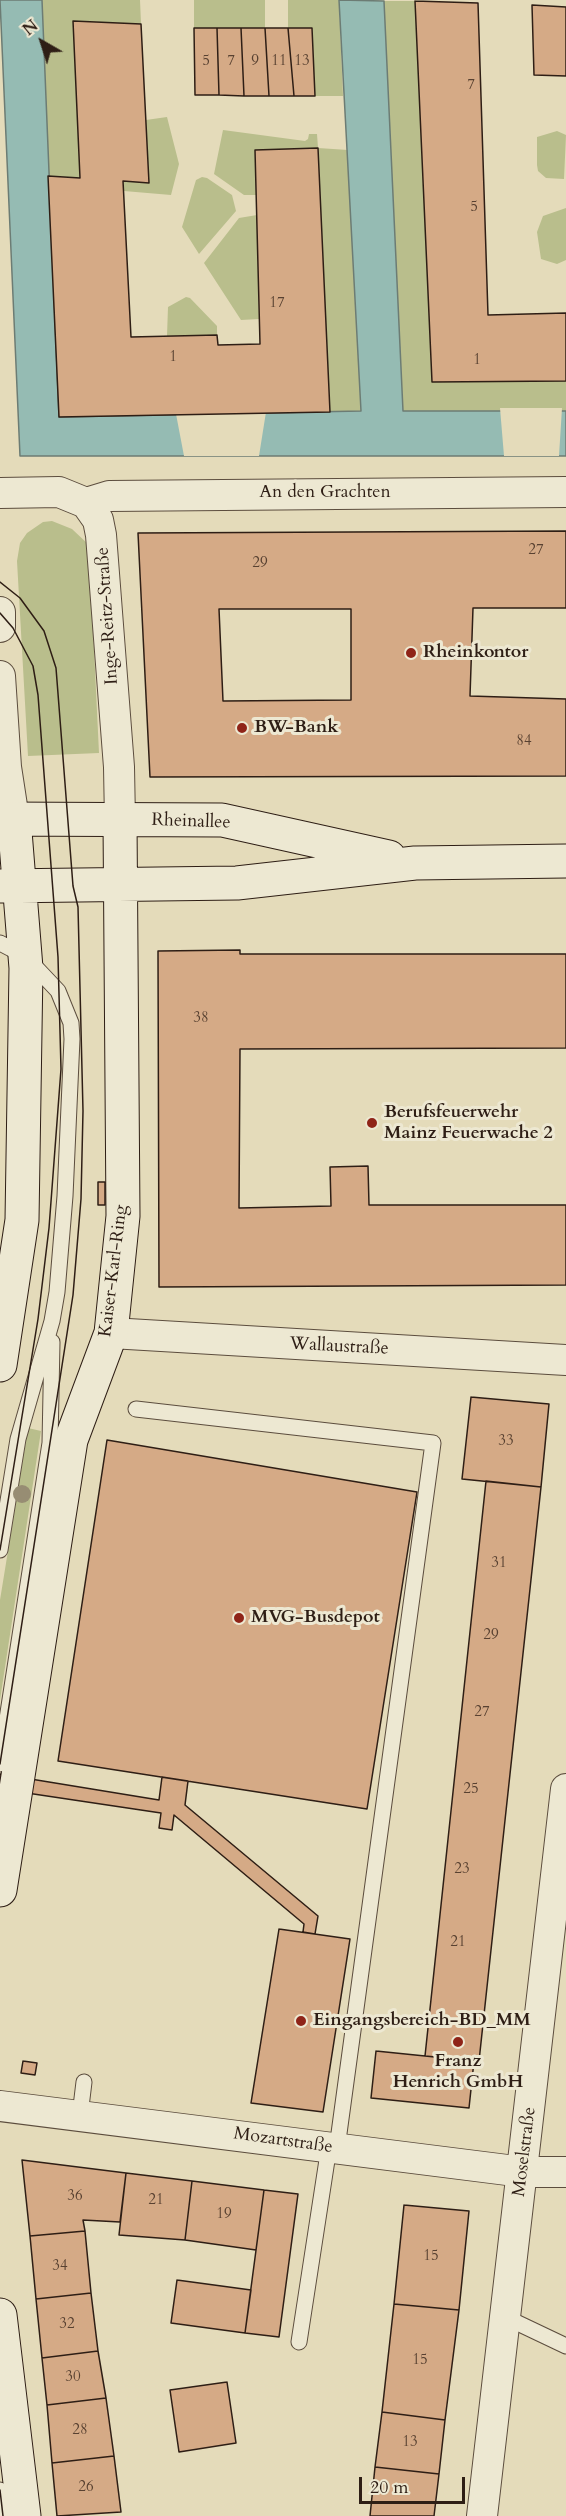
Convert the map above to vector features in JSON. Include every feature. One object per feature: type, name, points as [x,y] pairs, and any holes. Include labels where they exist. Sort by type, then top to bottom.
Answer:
[{"type":"street","points":[[0,493],[59,492],[86,503]]},
{"type":"street","name":"An den Grachten","points":[[86,503],[109,496],[566,492]]},
{"type":"street","name":"Inge-Reitz-Straße","points":[[86,503],[98,520],[101,535],[119,767],[120,821]]},
{"type":"street","points":[[0,612],[0,627]]},
{"type":"street","points":[[0,676],[7,777],[22,1220],[0,1365]]},
{"type":"street","name":"Rheinallee","points":[[7,819],[222,820],[415,863]]},
{"type":"street","name":"Kaiser-Karl-Ring","points":[[0,1890],[71,1440],[111,1333],[123,1216],[120,821]]},
{"type":"street","name":"Rheinallee","points":[[10,886],[237,883],[415,863],[566,861]]},
{"type":"street","name":"Wallaustraße","points":[[111,1333],[566,1360]]},
{"type":"street","name":"Moselstraße","points":[[482,2516],[566,1792]]},
{"type":"street","name":"Mozartstraße","points":[[0,2106],[523,2172],[566,2172]]},
{"type":"street","points":[[0,2316],[24,2516]]},
{"type":"lane","points":[[0,1764],[50,1443],[52,1322],[65,1196],[72,1040],[71,1023],[58,992],[12,950]]},
{"type":"lane","points":[[0,1550],[18,1439],[52,1322]]},
{"type":"lane","points":[[136,1409],[433,1443],[333,2147],[299,2342]]},
{"type":"lane","points":[[80,2115],[84,2082]]},
{"type":"lane","points":[[506,2317],[566,2346]]},
{"type":"lane","points":[[0,2490],[3,2516]]},
{"type":"green space","points":[[42,0],[140,0],[141,24],[73,21],[80,178],[48,176]]},
{"type":"green space","points":[[194,0],[265,0],[265,28],[194,28]]},
{"type":"green space","points":[[288,0],[339,0],[343,96],[315,96],[312,29],[288,28]]},
{"type":"green space","points":[[384,1],[415,1],[432,382],[566,381],[566,411],[403,412]]},
{"type":"green space","points":[[167,117],[179,164],[171,195],[124,191],[123,181],[149,183],[146,120]]},
{"type":"green space","points":[[223,130],[305,141],[309,134],[317,134],[318,148],[255,150],[256,195],[244,195],[214,174]]},
{"type":"green space","points":[[557,131],[566,135],[564,179],[546,178],[538,171],[537,165],[537,137]]},
{"type":"green space","points":[[318,148],[348,150],[361,411],[330,412]]},
{"type":"green space","points":[[202,177],[232,195],[236,211],[199,254],[182,227],[196,180]]},
{"type":"green space","points":[[566,208],[566,260],[557,264],[541,259],[537,232],[543,216]]},
{"type":"green space","points":[[257,215],[259,319],[241,320],[204,263],[239,218]]},
{"type":"green space","points":[[186,297],[190,298],[217,326],[217,335],[167,336],[168,307]]},
{"type":"green space","points":[[52,521],[72,529],[89,545],[99,753],[28,756],[17,561],[20,543],[27,533],[43,522]]},
{"type":"green space","points":[[28,1428],[41,1431],[0,1700],[0,1600]]},
{"type":"water","points":[[0,0],[42,0],[59,417],[361,411],[339,0],[384,1],[403,411],[566,411],[566,456],[20,456]]},
{"type":"pier","points":[[500,408],[562,408],[559,456],[504,456]]},
{"type":"pier","points":[[266,412],[259,456],[184,456],[176,414]]},
{"type":"building","points":[[415,1],[478,3],[488,315],[566,313],[566,381],[432,382]]},
{"type":"building","points":[[532,5],[566,7],[566,76],[534,75]]},
{"type":"building","points":[[73,21],[141,24],[149,183],[123,181],[131,337],[217,335],[218,345],[260,344],[255,150],[318,148],[330,412],[59,417],[48,176],[80,178]]},
{"type":"building","points":[[194,28],[217,28],[219,95],[195,95]]},
{"type":"building","points":[[217,28],[241,28],[244,96],[219,95]]},
{"type":"building","points":[[241,28],[265,28],[269,96],[244,96]]},
{"type":"building","points":[[265,28],[288,28],[294,96],[269,96]]},
{"type":"building","points":[[288,28],[312,28],[315,96],[294,96]]},
{"type":"building","name":"Rheinkontor","points":[[566,531],[566,608],[473,608],[470,696],[566,699],[566,776],[150,777],[138,533]],"holes":[[[219,609],[351,609],[351,700],[223,701]]]},
{"type":"building","points":[[240,950],[240,954],[566,954],[566,1048],[240,1049],[239,1208],[331,1206],[330,1167],[368,1166],[369,1205],[566,1205],[566,1285],[159,1287],[158,951]]},
{"type":"building","points":[[98,1182],[105,1182],[105,1205],[98,1205]]},
{"type":"building","points":[[471,1397],[549,1404],[541,1487],[462,1479]]},
{"type":"building","name":"MVG-Busdepot","points":[[107,1440],[417,1492],[367,1809],[58,1761]]},
{"type":"building","points":[[486,1481],[541,1487],[479,2061],[425,2056]]},
{"type":"building","points":[[0,1774],[159,1800],[162,1777],[188,1781],[185,1805],[318,1916],[315,1934],[303,1932],[304,1924],[174,1815],[172,1830],[159,1828],[161,1813],[0,1789]]},
{"type":"building","name":"Eingangsbereich-BD_MM","points":[[279,1929],[350,1939],[323,2112],[251,2103]]},
{"type":"building","points":[[376,2051],[474,2061],[469,2108],[371,2098]]},
{"type":"building","points":[[23,2061],[37,2063],[35,2075],[21,2073]]},
{"type":"building","points":[[22,2160],[126,2173],[120,2222],[83,2220],[85,2231],[30,2236]]},
{"type":"building","points":[[126,2173],[192,2181],[185,2240],[119,2235]]},
{"type":"building","points":[[192,2181],[264,2190],[256,2250],[185,2240]]},
{"type":"building","points":[[264,2190],[298,2194],[279,2337],[245,2333]]},
{"type":"building","points":[[404,2205],[469,2211],[459,2310],[394,2304]]},
{"type":"building","points":[[85,2231],[91,2293],[36,2299],[30,2236]]},
{"type":"building","points":[[177,2280],[251,2290],[245,2333],[171,2323]]},
{"type":"building","points":[[91,2293],[98,2351],[42,2358],[36,2299]]},
{"type":"building","points":[[394,2304],[459,2310],[445,2420],[382,2412]]},
{"type":"building","points":[[98,2351],[106,2398],[47,2405],[42,2358]]},
{"type":"building","points":[[227,2382],[236,2443],[179,2452],[170,2390]]},
{"type":"building","points":[[106,2398],[114,2456],[52,2463],[47,2405]]},
{"type":"building","points":[[382,2412],[445,2420],[439,2474],[375,2467]]},
{"type":"building","points":[[114,2456],[121,2512],[57,2516],[52,2463]]},
{"type":"building","points":[[375,2467],[439,2474],[434,2516],[370,2516]]},
{"type":"tram line","points":[[0,582],[20,598],[44,631],[56,668],[73,886],[78,907],[83,1111],[81,1199],[73,1295],[0,1764]]},
{"type":"tram line","points":[[0,613],[13,628],[33,666],[38,695],[58,957],[61,1069],[49,1228],[38,1319],[0,1550]]},
{"type":"tram line","points":[[0,2490],[3,2516]]},
{"type":"place","name":"Rheinkontor","points":[[411,653]]},
{"type":"place","name":"BW-Bank","points":[[242,728]]},
{"type":"place","name":"Berufsfeuerwehr Mainz Feuerwache 2","points":[[372,1123]]},
{"type":"place","name":"MVG-Busdepot","points":[[239,1618]]},
{"type":"place","name":"Eingangsbereich-BD_MM","points":[[301,2021]]},
{"type":"place","name":"Franz Henrich GmbH","points":[[458,2042]]}]
